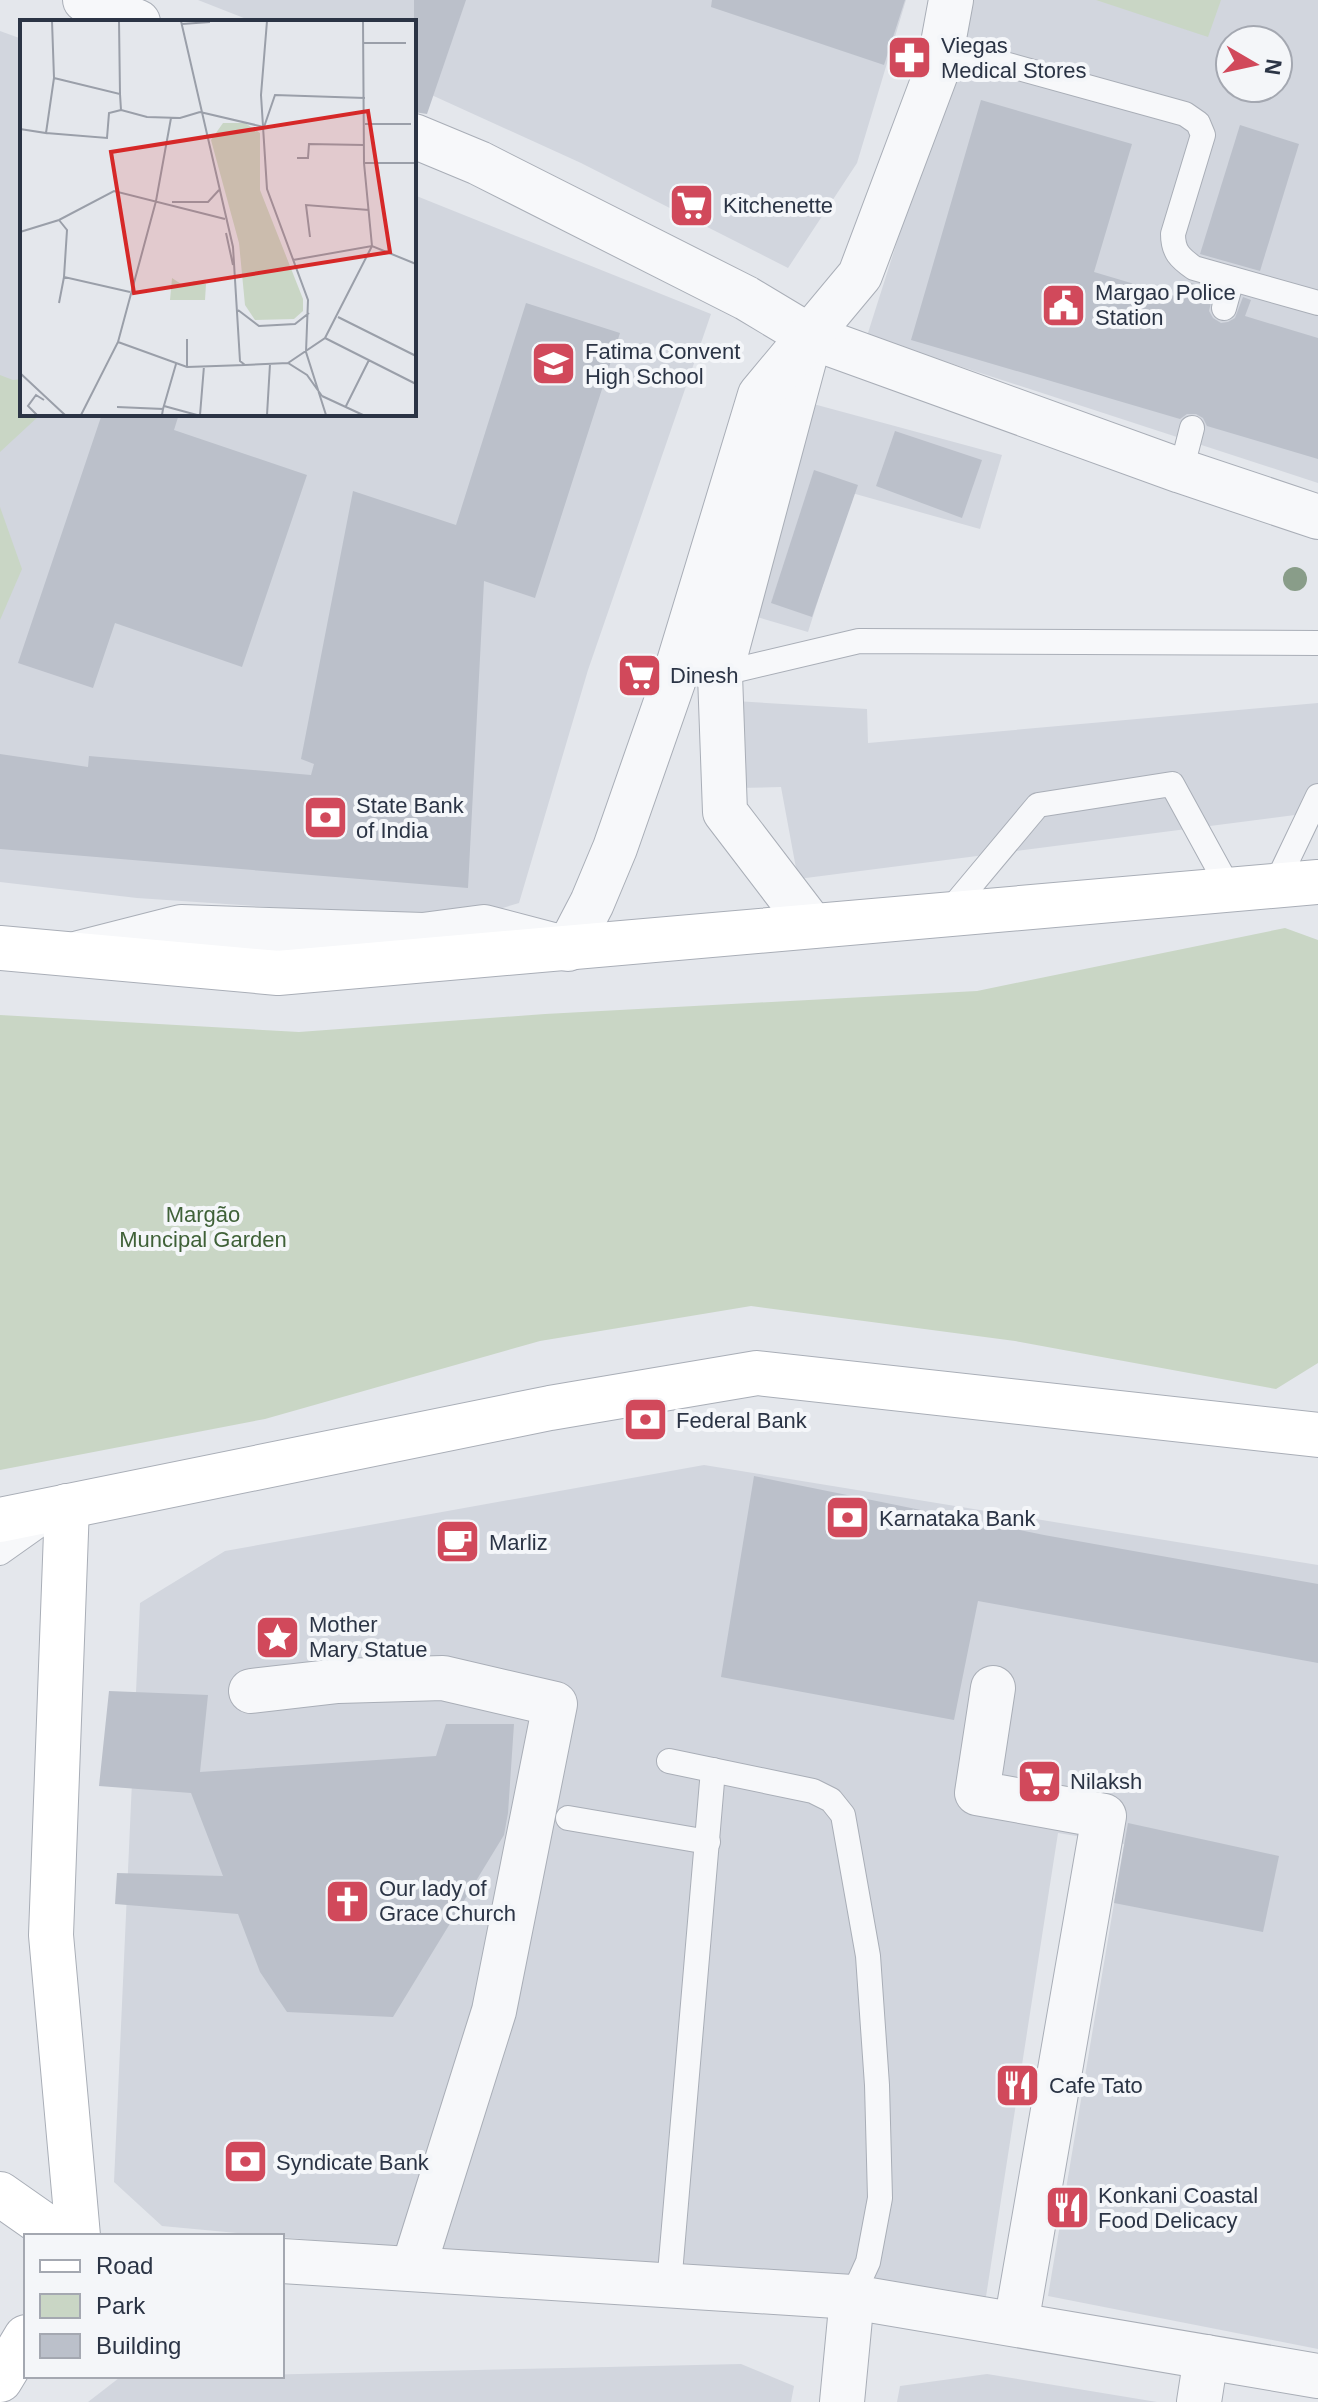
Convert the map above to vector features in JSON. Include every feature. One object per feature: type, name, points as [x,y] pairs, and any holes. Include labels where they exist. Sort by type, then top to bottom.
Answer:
[{"type":"main road","points":[[0,948],[278,973],[1318,882]]},
{"type":"main road","points":[[0,1520],[550,1408],[757,1373],[1318,1435]]},
{"type":"main road","points":[[67,1506],[51,1935],[78,2234]]},
{"type":"main road","points":[[0,2194],[57,2234]]},
{"type":"main road","points":[[0,2380],[24,2340]]},
{"type":"street","points":[[85,0],[133,20]]},
{"type":"street","points":[[568,949],[615,848],[673,682],[760,395],[860,275],[939,65],[951,0]]},
{"type":"street","points":[[416,137],[479,163],[746,298],[811,337],[1181,471],[1318,517]]},
{"type":"street","points":[[811,337],[720,675],[725,812],[812,926]]},
{"type":"street","points":[[251,1691],[338,1681],[443,1678],[555,1704],[494,2011],[413,2269]]},
{"type":"street","points":[[993,1688],[977,1793],[1104,1816],[1016,2324]]},
{"type":"street","points":[[284,2261],[852,2297],[1318,2376]]},
{"type":"street","points":[[842,2402],[852,2297]]},
{"type":"street","points":[[1199,2402],[1206,2357]]},
{"type":"lane","points":[[943,47],[1185,114],[1198,123],[1203,135],[1173,234],[1173,247],[1180,259],[1194,268],[1318,303]]},
{"type":"lane","points":[[1224,308],[1232,279]]},
{"type":"lane","points":[[1181,471],[1192,428]]},
{"type":"lane","points":[[673,682],[720,675],[859,641],[1318,643]]},
{"type":"lane","points":[[946,915],[1038,805],[1172,784],[1230,890]]},
{"type":"lane","points":[[1275,886],[1318,796]]},
{"type":"lane","points":[[0,1553],[67,1506]]},
{"type":"lane","points":[[669,1761],[813,1791],[831,1800],[843,1815],[868,1956],[877,2085],[880,2198],[868,2262],[852,2297]]},
{"type":"lane","points":[[669,2285],[713,1770]]},
{"type":"lane","points":[[568,1818],[708,1842]]},
{"type":"shaded area","points":[[198,0],[906,0],[857,163],[788,268],[581,163],[416,88],[416,20],[249,20]]},
{"type":"shaded area","points":[[974,0],[1318,0],[1318,483],[867,336]]},
{"type":"shaded area","name":"Fatima Convent High School","points":[[0,31],[20,38],[20,416],[416,416],[416,196],[711,314],[588,670],[519,903],[463,920],[137,898],[0,882]]},
{"type":"shaded area","points":[[806,402],[1002,455],[980,529],[852,493],[808,632],[747,614]]},
{"type":"shaded area","points":[[735,701],[867,709],[868,743],[1318,703],[1318,812],[798,879],[781,787],[736,788]]},
{"type":"shaded area","points":[[704,1465],[1318,1565],[1318,2349],[1048,2296],[1124,1844],[1058,1833],[985,2303],[284,2237],[284,2234],[162,2226],[114,2182],[140,1603],[225,1551]]},
{"type":"shaded area","points":[[741,2364],[794,2386],[791,2402],[88,2402],[119,2378],[284,2378],[284,2374]]},
{"type":"shaded area","points":[[987,2374],[1157,2402],[897,2402],[900,2386]]},
{"type":"green space","points":[[1096,0],[1221,0],[1208,37]]},
{"type":"green space","points":[[0,375],[20,379],[20,416],[39,416],[0,452]]},
{"type":"green space","points":[[0,507],[22,569],[0,620]]},
{"type":"green space","name":"Margão Muncipal Garden","points":[[1285,928],[1318,940],[1318,1363],[1276,1389],[1015,1341],[751,1306],[540,1341],[265,1419],[0,1470],[0,1015],[299,1032],[545,1014],[977,991]]},
{"type":"building","points":[[414,0],[466,0],[427,114],[416,112]]},
{"type":"building","points":[[712,0],[905,0],[884,65],[711,7]]},
{"type":"building","name":"Margao Police Station","points":[[981,100],[1132,144],[1094,272],[1185,299],[1191,283],[1214,289],[1209,311],[1221,323],[1235,318],[1243,297],[1251,300],[1245,316],[1318,338],[1318,459],[1207,426],[1203,418],[1196,414],[1187,414],[1180,419],[911,340]]},
{"type":"building","points":[[1240,125],[1299,144],[1260,271],[1200,254]]},
{"type":"building","points":[[526,303],[620,333],[535,598],[484,581],[468,888],[0,849],[0,754],[88,767],[89,756],[311,775],[314,764],[301,759],[353,491],[456,525]]},
{"type":"building","points":[[101,416],[178,416],[174,430],[307,475],[242,667],[115,623],[93,688],[18,663]]},
{"type":"building","points":[[895,431],[982,460],[962,518],[876,486]]},
{"type":"building","points":[[814,470],[858,485],[812,617],[771,603]]},
{"type":"building","points":[[754,1476],[1044,1535],[1318,1584],[1318,1663],[978,1601],[954,1720],[721,1677]]},
{"type":"building","name":"Our lady of Grace Church","points":[[109,1691],[208,1695],[200,1772],[436,1756],[446,1724],[514,1724],[504,1835],[393,2017],[287,2012],[260,1972],[238,1914],[115,1904],[117,1873],[223,1876],[191,1793],[99,1786]]},
{"type":"building","points":[[1128,1823],[1279,1856],[1263,1932],[1114,1903]]},
{"type":"place","name":"Viegas Medical Stores","points":[[910,58]]},
{"type":"place","name":"Kitchenette","points":[[692,205]]},
{"type":"place","name":"Margao Police Station","points":[[1064,305]]},
{"type":"place","name":"Fatima Convent High School","points":[[554,364]]},
{"type":"place","name":"Dinesh","points":[[639,675]]},
{"type":"place","name":"State Bank of India","points":[[325,818]]},
{"type":"place","name":"Federal Bank","points":[[645,1420]]},
{"type":"place","name":"Karnataka Bank","points":[[848,1518]]},
{"type":"place","name":"Marliz","points":[[458,1542]]},
{"type":"place","name":"Mother Mary Statue","points":[[278,1637]]},
{"type":"place","name":"Nilaksh","points":[[1039,1781]]},
{"type":"place","name":"Our lady of Grace Church","points":[[348,1901]]},
{"type":"place","name":"Cafe Tato","points":[[1018,2085]]},
{"type":"place","name":"Syndicate Bank","points":[[245,2162]]},
{"type":"place","name":"Konkani Coastal Food Delicacy","points":[[1067,2208]]}]
